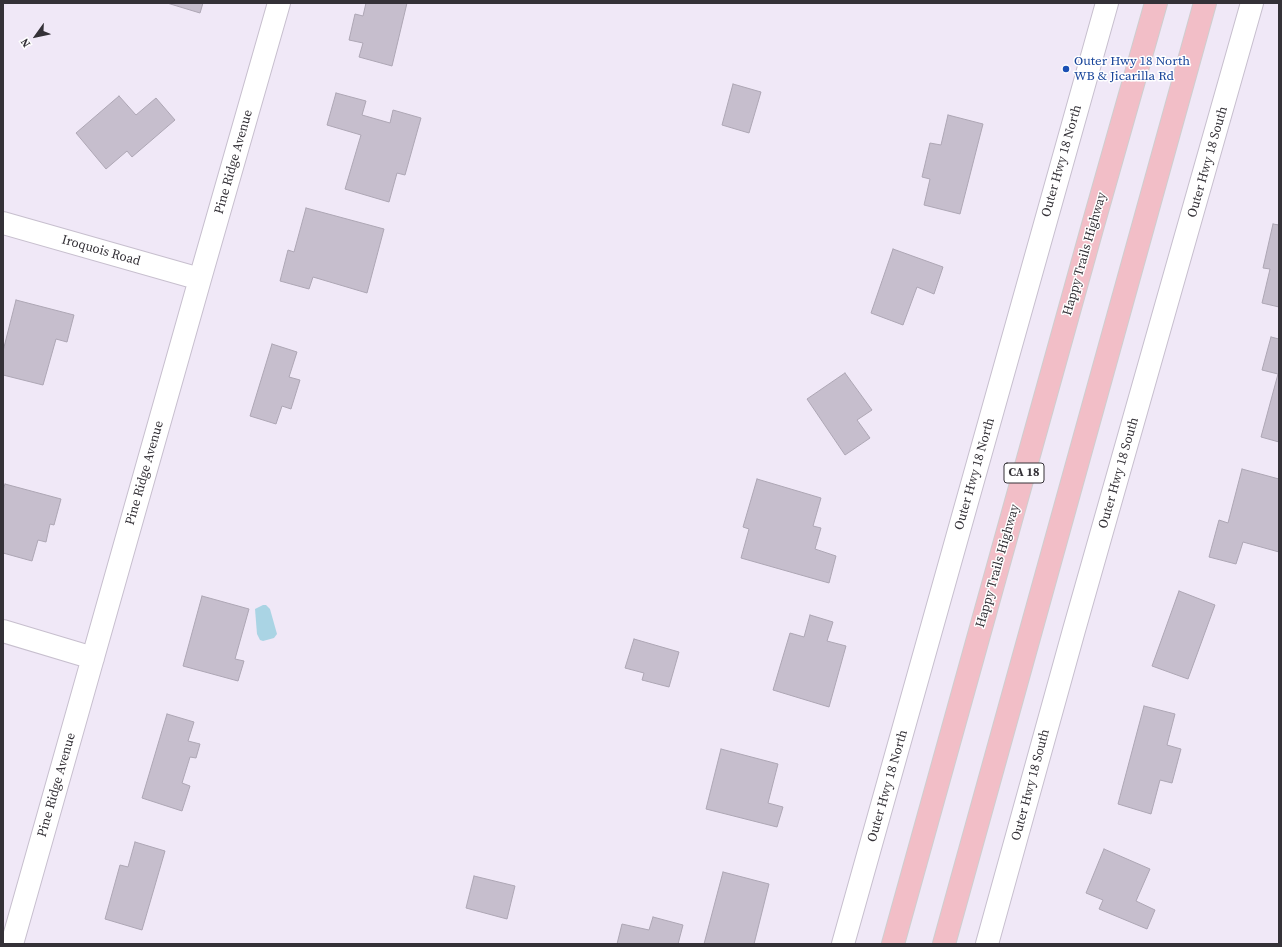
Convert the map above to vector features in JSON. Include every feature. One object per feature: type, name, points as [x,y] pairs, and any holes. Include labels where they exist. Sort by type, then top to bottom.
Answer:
[{"type":"main road","name":"Happy Trails Highway","points":[[893,944],[1156,3]]},
{"type":"main road","points":[[944,944],[1205,3]]},
{"type":"street","name":"Pine Ridge Avenue","points":[[12,944],[279,3]]},
{"type":"street","name":"Outer Hwy 18 North","points":[[843,944],[1107,3]]},
{"type":"street","name":"Outer Hwy 18 South","points":[[987,944],[1078,614],[1252,3]]},
{"type":"street","name":"Iroquois Road","points":[[3,223],[200,279]]},
{"type":"street","points":[[3,631],[93,658]]},
{"type":"water","points":[[266,605],[270,609],[277,634],[274,638],[263,641],[260,640],[257,634],[255,609]]},
{"type":"building","points":[[167,3],[203,3],[200,13]]},
{"type":"building","points":[[366,3],[407,3],[392,66],[359,57],[363,43],[349,40],[355,14],[363,16]]},
{"type":"building","points":[[733,84],[761,92],[749,133],[722,125]]},
{"type":"building","points":[[336,93],[366,101],[362,115],[390,123],[393,110],[421,118],[405,175],[397,173],[389,202],[345,189],[361,135],[327,125]]},
{"type":"building","points":[[119,96],[136,115],[156,98],[175,120],[132,157],[127,151],[106,169],[76,133]]},
{"type":"building","points":[[948,115],[983,124],[960,214],[924,205],[930,179],[922,177],[930,143],[941,145]]},
{"type":"building","points":[[306,208],[384,229],[367,293],[313,277],[309,289],[280,281],[288,250],[294,252]]},
{"type":"building","points":[[1273,224],[1279,225],[1279,307],[1262,303],[1270,269],[1263,268]]},
{"type":"building","points":[[893,249],[943,267],[934,294],[917,287],[903,325],[871,313]]},
{"type":"building","points":[[16,300],[74,315],[67,342],[56,339],[43,385],[3,375],[3,351]]},
{"type":"building","points":[[1271,337],[1279,339],[1279,442],[1261,437],[1278,374],[1262,370]]},
{"type":"building","points":[[272,344],[297,352],[289,377],[300,380],[291,409],[282,406],[276,424],[250,416]]},
{"type":"building","points":[[845,373],[872,410],[857,420],[870,438],[845,455],[807,399]]},
{"type":"building","points":[[1242,469],[1279,479],[1279,552],[1243,542],[1236,564],[1209,557],[1219,520],[1228,523]]},
{"type":"building","points":[[757,479],[821,498],[813,526],[821,528],[815,549],[836,556],[829,583],[741,558],[749,529],[743,527]]},
{"type":"building","points":[[5,484],[61,499],[54,525],[50,524],[46,542],[38,540],[32,561],[3,553],[3,490]]},
{"type":"building","points":[[1179,591],[1215,605],[1188,679],[1152,666]]},
{"type":"building","points":[[202,596],[249,609],[235,659],[244,661],[238,681],[183,666]]},
{"type":"building","points":[[810,615],[833,622],[827,641],[846,646],[829,707],[773,690],[790,633],[804,637]]},
{"type":"building","points":[[634,639],[679,652],[669,687],[642,680],[644,673],[625,668]]},
{"type":"building","points":[[1144,706],[1175,714],[1167,745],[1181,749],[1172,783],[1160,780],[1151,814],[1118,804]]},
{"type":"building","points":[[167,714],[194,722],[188,741],[200,744],[196,758],[190,757],[182,783],[190,786],[182,811],[142,798]]},
{"type":"building","points":[[721,749],[778,764],[768,803],[783,807],[777,827],[706,809]]},
{"type":"building","points":[[135,842],[165,851],[142,930],[105,919],[120,865],[128,867]]},
{"type":"building","points":[[1104,849],[1150,869],[1136,901],[1155,910],[1147,929],[1099,909],[1103,900],[1086,893]]},
{"type":"building","points":[[723,872],[769,884],[754,944],[704,944]]},
{"type":"building","points":[[474,876],[515,886],[507,919],[466,908]]},
{"type":"building","points":[[653,917],[683,925],[678,944],[617,944],[622,924],[649,930]]},
{"type":"place","name":"Outer Hwy 18 North WB & Jicarilla Rd","points":[[1066,69]]}]
